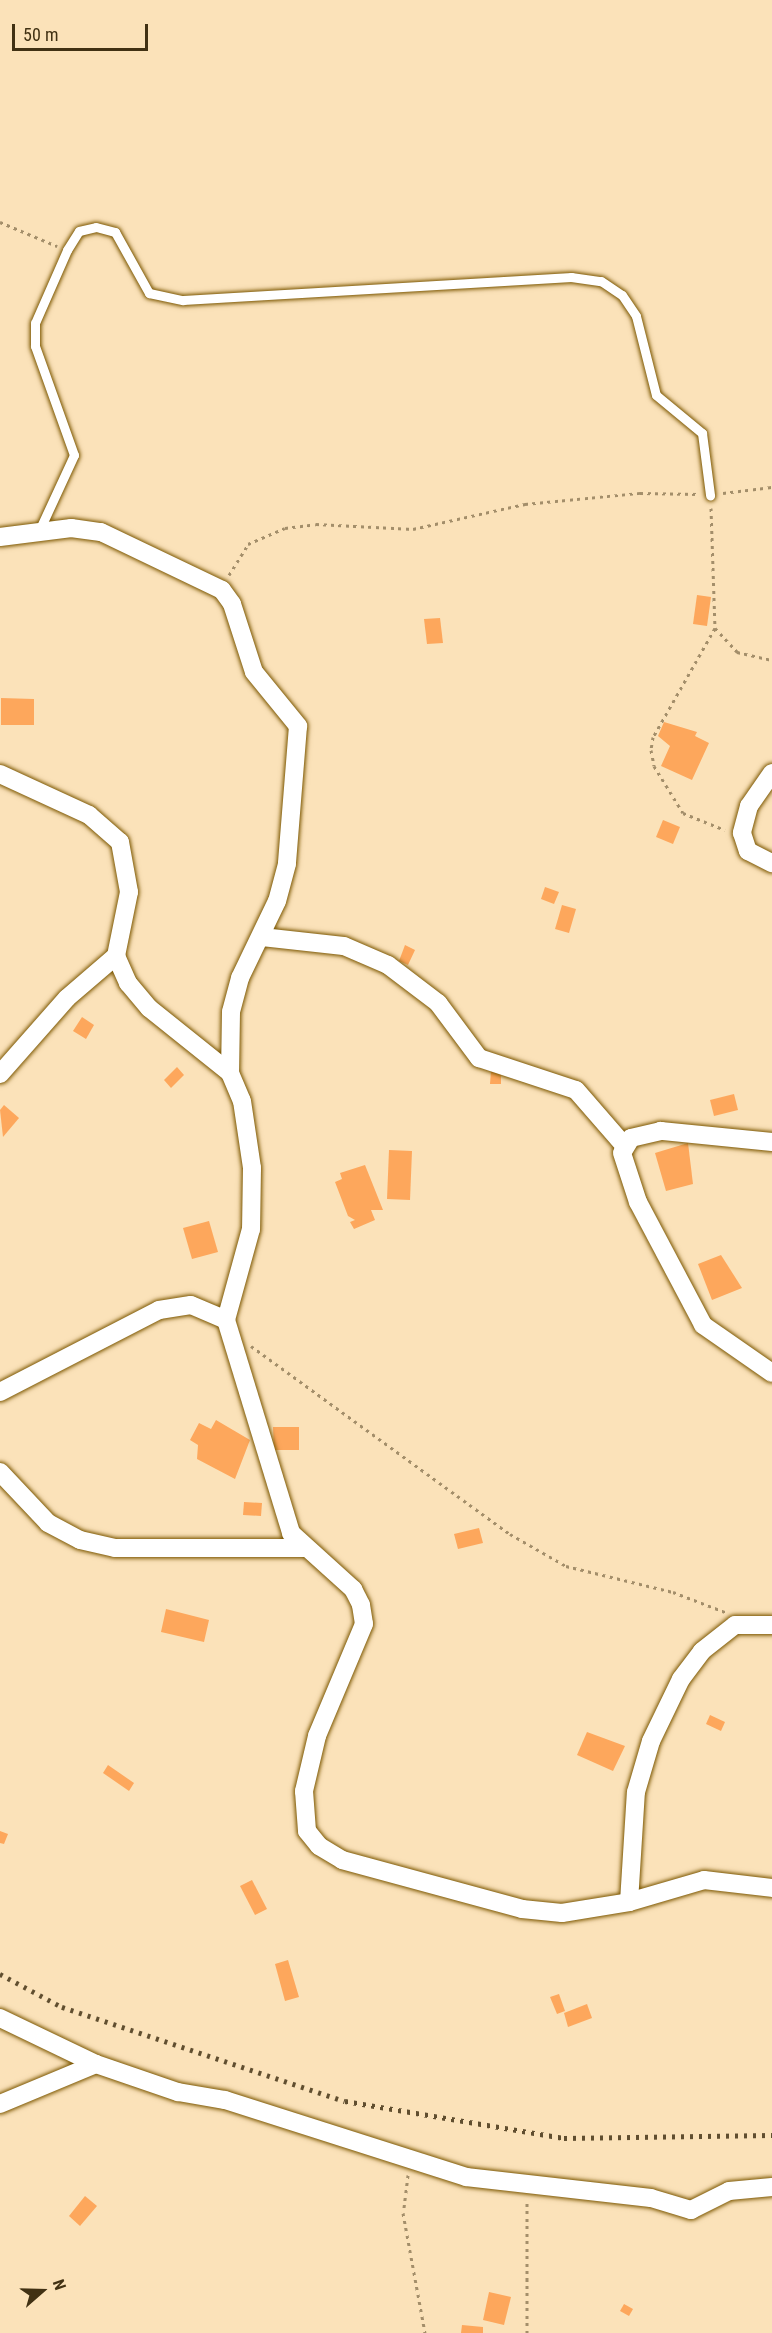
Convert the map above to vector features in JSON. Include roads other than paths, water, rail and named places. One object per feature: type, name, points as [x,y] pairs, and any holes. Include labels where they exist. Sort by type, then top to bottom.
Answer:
[{"type":"street","points":[[0,537],[71,528],[101,532],[222,591],[232,604],[254,672],[298,726],[287,864],[262,936],[240,978],[231,1012],[230,1073],[242,1101],[252,1167],[251,1229],[226,1320],[277,1502],[304,1548],[353,1589],[364,1624],[312,1755],[304,1810],[307,1831],[319,1846],[342,1860],[522,1908],[562,1913],[629,1902],[704,1880],[772,1888]]},
{"type":"street","points":[[772,773],[749,806],[742,833],[748,851],[772,862]]},
{"type":"street","points":[[0,774],[89,814],[120,842],[129,892],[116,956],[128,983],[149,1008],[230,1073]]},
{"type":"street","points":[[262,936],[344,946],[388,965],[438,1003],[479,1058],[576,1089],[623,1144],[638,1202],[703,1325],[772,1373]]},
{"type":"street","points":[[0,1074],[67,998],[116,956]]},
{"type":"street","points":[[623,1144],[660,1131],[772,1142]]},
{"type":"street","points":[[0,1392],[159,1310],[191,1305],[226,1320]]},
{"type":"street","points":[[0,1472],[48,1522],[80,1540],[115,1548],[304,1548]]},
{"type":"street","points":[[629,1902],[636,1792],[651,1741],[681,1679],[702,1651],[735,1625],[748,1623],[772,1625]]},
{"type":"street","points":[[0,2018],[96,2064],[466,2177],[527,2186],[641,2196],[690,2210],[729,2191],[772,2187]]},
{"type":"street","points":[[0,2104],[96,2064]]},
{"type":"lane","points":[[38,533],[74,455],[36,346],[35,323],[67,250],[80,231],[96,227],[115,232],[149,293],[183,300],[571,277],[602,281],[622,295],[636,316],[656,395],[702,433],[710,495]]},
{"type":"railway","points":[[0,1974],[62,2007],[345,2101],[564,2138],[772,2135]]}]
